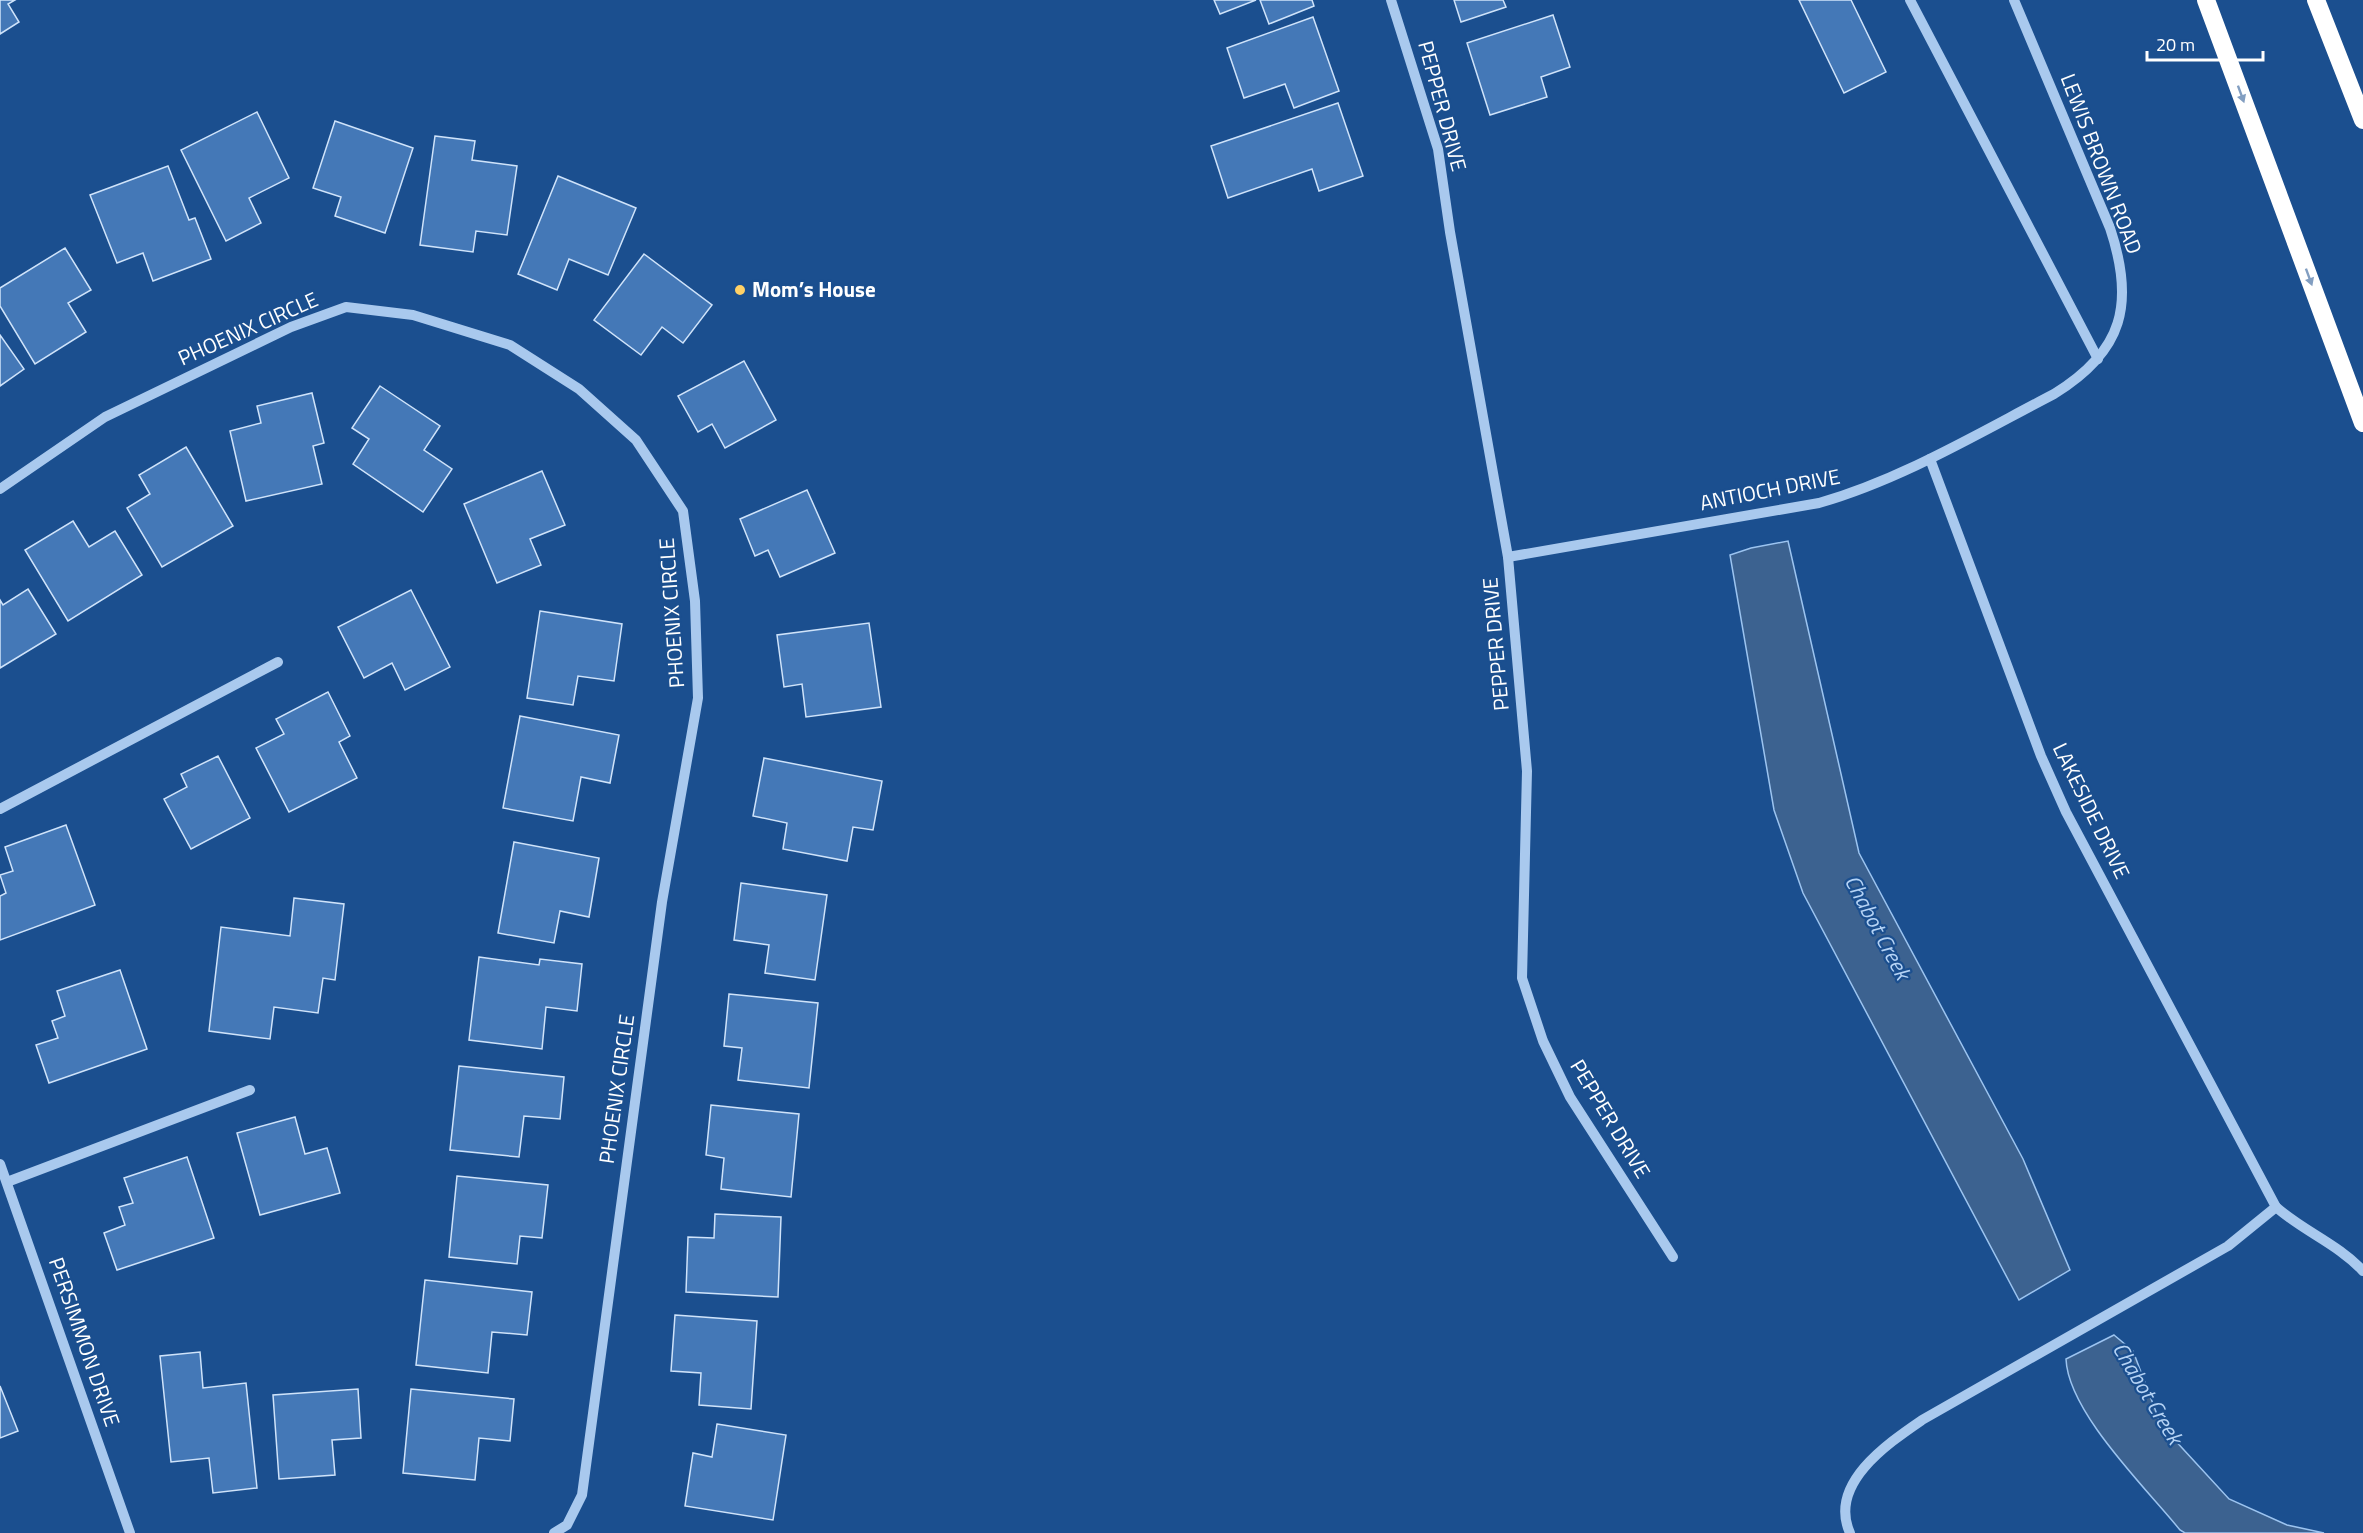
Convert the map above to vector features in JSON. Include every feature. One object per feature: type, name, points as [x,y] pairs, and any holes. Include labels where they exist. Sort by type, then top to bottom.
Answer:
[{"type":"highway","points":[[2206,0],[2363,423]]},
{"type":"highway","points":[[2316,0],[2363,120]]},
{"type":"street","name":"PEPPER DRIVE","points":[[1391,0],[1437,149],[1508,557],[1527,771],[1522,978],[1543,1041],[1570,1097],[1673,1257]]},
{"type":"street","points":[[1910,0],[2098,359]]},
{"type":"street","name":"LEWIS BROWN ROAD","points":[[2014,0],[2106,217],[2123,273],[2124,294],[2119,319],[2110,344],[2098,359],[2074,381],[2054,394]]},
{"type":"street","name":"PHOENIX CIRCLE","points":[[0,489],[105,417],[291,327],[346,307],[413,315],[510,345],[579,389],[636,440],[683,511],[695,601],[698,698],[662,902],[582,1495],[567,1525],[554,1533]]},
{"type":"street","name":"ANTIOCH DRIVE","points":[[1508,557],[1819,503],[1855,493],[1893,478],[2054,394]]},
{"type":"street","name":"LAKESIDE DRIVE","points":[[1930,459],[2041,756],[2061,803],[2276,1207]]},
{"type":"street","points":[[0,809],[278,662]]},
{"type":"street","points":[[7,1182],[250,1090]]},
{"type":"street","name":"PERSIMMON DRIVE","points":[[0,1164],[130,1533]]},
{"type":"street","points":[[1850,1533],[1845,1521],[1845,1505],[1852,1485],[1869,1462],[1892,1441],[1922,1420],[2228,1246],[2276,1207],[2289,1219],[2350,1258],[2363,1271]]},
{"type":"water","name":"Chabot Creek","points":[[1788,541],[1859,853],[2023,1159],[2070,1270],[2019,1300],[1803,893],[1774,810],[1730,555],[1751,548]]},
{"type":"water","name":"Chabot Creek","points":[[2114,1335],[2133,1351],[2161,1425],[2229,1499],[2287,1525],[2324,1533],[2185,1533],[2180,1530],[2111,1449],[2080,1402],[2070,1380],[2066,1359]]},
{"type":"building","points":[[0,0],[15,0],[8,4],[19,22],[0,34]]},
{"type":"building","points":[[1214,0],[1256,0],[1220,14]]},
{"type":"building","points":[[1260,0],[1312,0],[1314,6],[1269,24]]},
{"type":"building","points":[[1454,0],[1503,0],[1506,7],[1461,22]]},
{"type":"building","points":[[1799,0],[1851,0],[1886,72],[1844,93]]},
{"type":"building","points":[[1553,15],[1570,67],[1541,77],[1547,97],[1490,115],[1467,43]]},
{"type":"building","points":[[1313,17],[1339,91],[1294,108],[1285,84],[1244,98],[1227,48]]},
{"type":"building","points":[[1338,103],[1363,176],[1319,191],[1312,169],[1228,198],[1211,146]]},
{"type":"building","points":[[257,112],[289,178],[249,198],[261,223],[226,241],[181,150]]},
{"type":"building","points":[[335,121],[413,148],[385,233],[335,216],[341,197],[313,188]]},
{"type":"building","points":[[435,136],[475,141],[472,160],[517,166],[507,235],[476,231],[473,252],[420,245]]},
{"type":"building","points":[[168,166],[189,220],[195,218],[211,259],[153,281],[143,253],[117,263],[90,195]]},
{"type":"building","points":[[558,176],[636,208],[608,275],[569,259],[557,290],[518,274]]},
{"type":"building","points":[[65,248],[91,290],[68,303],[86,332],[35,364],[0,306],[0,288]]},
{"type":"building","points":[[644,254],[712,305],[683,343],[662,327],[641,355],[594,320]]},
{"type":"building","points":[[0,335],[24,369],[0,386]]},
{"type":"building","points":[[744,361],[776,420],[725,448],[712,424],[698,432],[678,396]]},
{"type":"building","points":[[380,386],[440,426],[424,450],[452,469],[423,512],[353,464],[369,439],[352,428]]},
{"type":"building","points":[[312,393],[324,443],[313,446],[322,484],[246,501],[230,431],[261,423],[257,406]]},
{"type":"building","points":[[186,447],[233,526],[162,567],[127,508],[150,494],[139,475]]},
{"type":"building","points":[[542,471],[565,525],[530,539],[541,565],[497,583],[464,504]]},
{"type":"building","points":[[807,490],[835,553],[780,577],[768,550],[755,556],[740,519]]},
{"type":"building","points":[[73,521],[89,547],[115,531],[142,575],[68,621],[25,550]]},
{"type":"building","points":[[28,589],[56,634],[0,668],[0,600],[3,605]]},
{"type":"building","points":[[411,590],[450,667],[405,690],[392,663],[364,678],[338,627]]},
{"type":"building","points":[[540,611],[622,624],[614,681],[578,676],[573,705],[527,698]]},
{"type":"building","points":[[869,623],[881,707],[806,717],[802,684],[784,687],[777,635]]},
{"type":"building","points":[[328,692],[350,736],[339,742],[357,778],[289,812],[256,748],[284,734],[276,719]]},
{"type":"building","points":[[520,716],[619,735],[610,783],[581,777],[573,821],[503,808]]},
{"type":"building","points":[[218,756],[250,818],[191,849],[164,799],[187,787],[181,774]]},
{"type":"building","points":[[764,758],[882,781],[873,830],[853,827],[847,861],[783,849],[787,823],[753,816]]},
{"type":"building","points":[[66,825],[95,905],[0,940],[0,896],[6,893],[0,875],[13,871],[5,847]]},
{"type":"building","points":[[514,842],[599,858],[589,917],[560,911],[554,943],[498,933]]},
{"type":"building","points":[[741,883],[827,895],[815,980],[765,973],[769,945],[734,940]]},
{"type":"building","points":[[294,898],[344,904],[335,980],[323,978],[318,1013],[274,1007],[270,1039],[209,1031],[221,927],[290,936]]},
{"type":"building","points":[[479,957],[539,965],[540,959],[582,964],[577,1011],[546,1007],[542,1049],[469,1040]]},
{"type":"building","points":[[120,970],[147,1049],[49,1083],[36,1045],[58,1038],[52,1021],[65,1016],[57,991]]},
{"type":"building","points":[[729,994],[818,1003],[809,1088],[738,1080],[742,1048],[724,1046]]},
{"type":"building","points":[[459,1066],[564,1077],[560,1119],[524,1116],[519,1157],[450,1150]]},
{"type":"building","points":[[711,1105],[799,1114],[791,1197],[721,1189],[724,1158],[706,1155]]},
{"type":"building","points":[[295,1117],[305,1154],[327,1148],[340,1193],[260,1215],[237,1133]]},
{"type":"building","points":[[187,1157],[214,1238],[117,1270],[104,1233],[125,1225],[119,1207],[133,1203],[124,1178]]},
{"type":"building","points":[[457,1176],[548,1185],[542,1238],[520,1236],[517,1264],[449,1257]]},
{"type":"building","points":[[715,1214],[781,1217],[778,1297],[686,1292],[688,1237],[714,1238]]},
{"type":"building","points":[[425,1280],[532,1292],[527,1335],[492,1332],[488,1373],[416,1365]]},
{"type":"building","points":[[675,1315],[757,1321],[751,1409],[699,1405],[701,1373],[671,1371]]},
{"type":"building","points":[[200,1352],[203,1388],[246,1383],[257,1488],[213,1493],[209,1458],[171,1462],[160,1356]]},
{"type":"building","points":[[0,1386],[18,1431],[0,1438]]},
{"type":"building","points":[[358,1389],[361,1438],[332,1440],[335,1475],[279,1479],[273,1395]]},
{"type":"building","points":[[411,1389],[514,1399],[510,1441],[479,1438],[475,1480],[403,1473]]},
{"type":"building","points":[[717,1424],[786,1435],[773,1520],[685,1506],[693,1453],[712,1457]]},
{"type":"place","name":"Mom’s House","points":[[740,290]]}]
